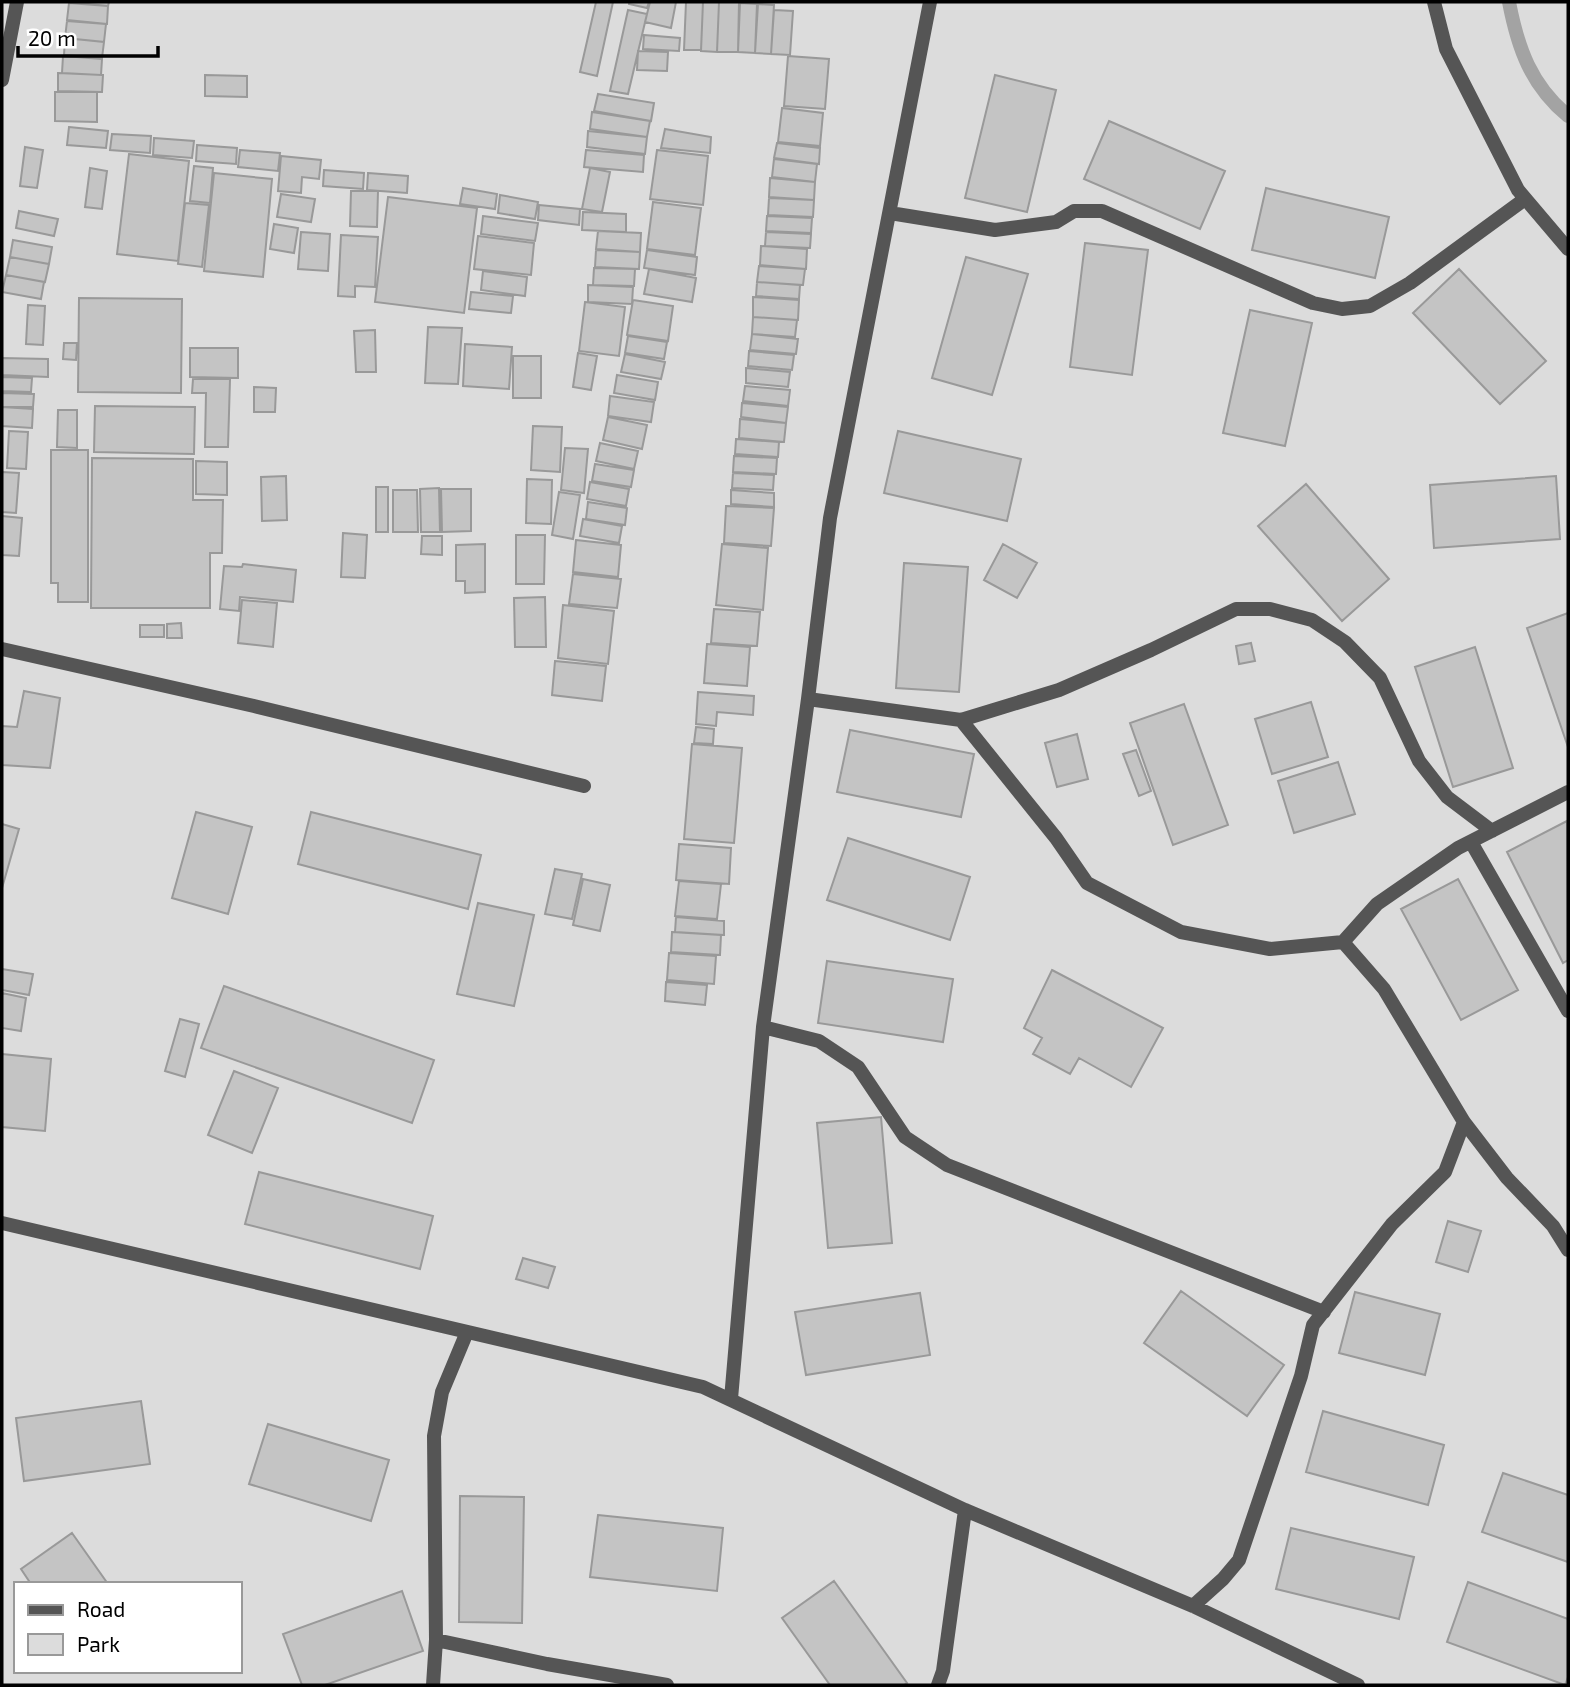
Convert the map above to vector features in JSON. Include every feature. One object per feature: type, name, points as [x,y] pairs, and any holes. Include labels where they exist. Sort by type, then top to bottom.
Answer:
[{"type":"street","points":[[2,80],[17,2]]},
{"type":"street","points":[[731,1399],[764,1027],[830,518],[930,2]]},
{"type":"street","points":[[1434,2],[1446,49],[1518,190],[1568,249]]},
{"type":"street","points":[[890,213],[995,230],[1056,222],[1074,211],[1102,211],[1313,303],[1342,309],[1370,306],[1410,283],[1525,199]]},
{"type":"street","points":[[808,699],[961,720],[1059,690],[1236,609],[1270,609],[1312,620],[1345,642],[1380,678],[1419,761],[1447,797],[1492,831]]},
{"type":"street","points":[[2,649],[254,706],[584,786]]},
{"type":"street","points":[[961,720],[1056,838],[1087,883],[1181,932],[1270,949],[1343,942],[1377,904],[1458,848],[1568,792]]},
{"type":"street","points":[[1471,842],[1568,1011]]},
{"type":"street","points":[[1343,942],[1384,989],[1464,1122],[1507,1178],[1553,1226],[1568,1250]]},
{"type":"street","points":[[764,1027],[819,1041],[858,1067],[905,1137],[947,1165],[1324,1312]]},
{"type":"street","points":[[1194,1606],[1239,1560],[1301,1376],[1313,1325],[1392,1224],[1445,1171],[1464,1122]]},
{"type":"street","points":[[2,1223],[704,1387],[965,1510],[1194,1606],[1358,1685]]},
{"type":"street","points":[[433,1685],[436,1640],[434,1436],[442,1392],[467,1332]]},
{"type":"street","points":[[938,1685],[943,1671],[965,1510]]},
{"type":"street","points":[[436,1640],[547,1664],[667,1685]]},
{"type":"green space","points":[[2,2],[1568,2],[1568,1685],[2,1685]]},
{"type":"building","points":[[69,2],[109,2],[108,6]]},
{"type":"building","points":[[596,2],[613,2],[597,76],[580,72]]},
{"type":"building","points":[[629,2],[649,2],[647,8]]},
{"type":"building","points":[[650,2],[676,2],[671,28],[645,22]]},
{"type":"building","points":[[686,2],[703,2],[701,50],[684,50]]},
{"type":"building","points":[[703,2],[719,2],[717,52],[701,51]]},
{"type":"building","points":[[719,2],[739,2],[738,52],[717,52]]},
{"type":"building","points":[[69,3],[108,6],[107,24],[67,20]]},
{"type":"building","points":[[740,3],[757,4],[755,53],[738,52]]},
{"type":"building","points":[[758,4],[774,5],[771,54],[755,53]]},
{"type":"building","points":[[628,10],[647,14],[628,94],[610,91]]},
{"type":"building","points":[[774,10],[793,11],[790,55],[771,54]]},
{"type":"building","points":[[67,21],[106,24],[104,42],[65,38]]},
{"type":"building","points":[[644,35],[680,38],[679,51],[643,49]]},
{"type":"building","points":[[65,38],[104,42],[102,58],[64,55]]},
{"type":"building","points":[[638,51],[668,52],[667,71],[637,70]]},
{"type":"building","points":[[63,56],[102,59],[101,75],[62,73]]},
{"type":"building","points":[[788,56],[829,59],[825,109],[784,106]]},
{"type":"building","points":[[58,73],[103,75],[102,92],[58,91]]},
{"type":"building","points":[[205,75],[247,76],[247,97],[205,96]]},
{"type":"building","points":[[995,75],[1056,90],[1027,212],[965,198]]},
{"type":"building","points":[[55,92],[97,92],[97,122],[55,121]]},
{"type":"building","points":[[598,94],[654,103],[651,121],[594,111]]},
{"type":"building","points":[[782,108],[823,113],[820,146],[778,142]]},
{"type":"building","points":[[592,112],[650,121],[647,137],[590,129]]},
{"type":"building","points":[[1109,121],[1225,171],[1200,229],[1084,179]]},
{"type":"building","points":[[69,127],[108,131],[106,148],[67,145]]},
{"type":"building","points":[[665,129],[711,137],[710,153],[661,148]]},
{"type":"building","points":[[588,131],[647,137],[645,154],[587,147]]},
{"type":"building","points":[[112,134],[151,136],[150,153],[110,150]]},
{"type":"building","points":[[154,138],[194,141],[192,158],[153,155]]},
{"type":"building","points":[[777,143],[820,148],[819,164],[774,158]]},
{"type":"building","points":[[197,145],[237,148],[236,164],[196,161]]},
{"type":"building","points":[[25,147],[43,150],[37,188],[20,186]]},
{"type":"building","points":[[240,150],[280,153],[278,171],[238,167]]},
{"type":"building","points":[[586,150],[644,155],[643,172],[584,167]]},
{"type":"building","points":[[657,150],[708,156],[703,205],[650,199]]},
{"type":"building","points":[[129,154],[189,161],[178,261],[117,254]]},
{"type":"building","points":[[281,156],[321,160],[319,179],[302,177],[301,193],[278,191]]},
{"type":"building","points":[[774,159],[817,164],[815,182],[772,177]]},
{"type":"building","points":[[194,166],[213,168],[210,203],[190,201]]},
{"type":"building","points":[[90,168],[107,171],[102,209],[85,207]]},
{"type":"building","points":[[590,168],[610,172],[602,212],[582,209]]},
{"type":"building","points":[[324,170],[364,173],[363,189],[323,186]]},
{"type":"building","points":[[214,173],[272,179],[263,277],[204,271]]},
{"type":"building","points":[[368,173],[408,176],[407,193],[367,190]]},
{"type":"building","points":[[770,178],[815,182],[814,200],[769,197]]},
{"type":"building","points":[[463,188],[497,194],[495,209],[460,204]]},
{"type":"building","points":[[1266,188],[1389,217],[1375,278],[1252,250]]},
{"type":"building","points":[[351,191],[378,191],[377,227],[350,226]]},
{"type":"building","points":[[281,194],[315,199],[311,222],[277,217]]},
{"type":"building","points":[[500,195],[538,202],[535,219],[498,213]]},
{"type":"building","points":[[388,197],[477,208],[464,313],[375,302]]},
{"type":"building","points":[[769,198],[814,200],[813,217],[768,215]]},
{"type":"building","points":[[653,202],[701,208],[695,255],[647,249]]},
{"type":"building","points":[[185,203],[209,205],[202,267],[178,264]]},
{"type":"building","points":[[539,205],[580,209],[579,225],[538,220]]},
{"type":"building","points":[[19,211],[58,219],[54,236],[16,228]]},
{"type":"building","points":[[583,212],[626,214],[626,232],[582,230]]},
{"type":"building","points":[[483,216],[538,223],[535,241],[481,234]]},
{"type":"building","points":[[767,216],[812,218],[811,233],[766,231]]},
{"type":"building","points":[[274,224],[298,228],[294,253],[270,249]]},
{"type":"building","points":[[598,231],[641,233],[640,252],[596,249]]},
{"type":"building","points":[[301,232],[330,234],[328,271],[298,269]]},
{"type":"building","points":[[766,232],[811,234],[810,248],[765,246]]},
{"type":"building","points":[[341,235],[378,237],[375,287],[355,286],[355,297],[338,296]]},
{"type":"building","points":[[478,236],[534,243],[531,275],[474,269]]},
{"type":"building","points":[[13,240],[52,247],[49,264],[10,257]]},
{"type":"building","points":[[1085,243],[1148,250],[1132,375],[1070,367]]},
{"type":"building","points":[[761,246],[807,249],[806,269],[760,265]]},
{"type":"building","points":[[596,250],[640,252],[639,269],[595,267]]},
{"type":"building","points":[[647,250],[697,257],[695,275],[644,268]]},
{"type":"building","points":[[10,257],[49,264],[45,282],[6,275]]},
{"type":"building","points":[[966,257],[1028,274],[992,395],[932,378]]},
{"type":"building","points":[[759,266],[805,269],[803,285],[757,282]]},
{"type":"building","points":[[594,268],[635,269],[634,286],[593,285]]},
{"type":"building","points":[[649,269],[696,278],[692,302],[644,294]]},
{"type":"building","points":[[1459,269],[1546,361],[1500,404],[1413,313]]},
{"type":"building","points":[[483,271],[527,277],[525,296],[481,290]]},
{"type":"building","points":[[6,275],[44,282],[41,299],[2,292]]},
{"type":"building","points":[[757,282],[800,285],[799,299],[756,296]]},
{"type":"building","points":[[588,285],[633,287],[632,304],[588,302]]},
{"type":"building","points":[[471,292],[513,296],[511,313],[469,309]]},
{"type":"building","points":[[753,297],[799,300],[798,320],[753,317]]},
{"type":"building","points":[[79,298],[182,299],[181,393],[78,392]]},
{"type":"building","points":[[633,300],[673,306],[668,341],[627,335]]},
{"type":"building","points":[[585,302],[625,307],[619,356],[579,351]]},
{"type":"building","points":[[28,305],[45,306],[43,345],[26,344]]},
{"type":"building","points":[[1250,310],[1312,323],[1285,446],[1223,433]]},
{"type":"building","points":[[753,317],[797,320],[795,337],[752,334]]},
{"type":"building","points":[[428,327],[462,328],[458,384],[425,383]]},
{"type":"building","points":[[375,330],[376,372],[356,372],[354,331]]},
{"type":"building","points":[[752,334],[798,339],[796,354],[750,350]]},
{"type":"building","points":[[628,336],[667,342],[664,359],[625,353]]},
{"type":"building","points":[[64,343],[77,343],[76,360],[63,359]]},
{"type":"building","points":[[465,344],[512,347],[509,389],[463,386]]},
{"type":"building","points":[[190,348],[238,348],[238,378],[190,377]]},
{"type":"building","points":[[749,351],[794,355],[792,370],[748,366]]},
{"type":"building","points":[[578,353],[597,356],[591,390],[573,387]]},
{"type":"building","points":[[625,354],[665,362],[661,379],[621,372]]},
{"type":"building","points":[[513,356],[541,356],[541,398],[513,398]]},
{"type":"building","points":[[2,358],[48,359],[48,377],[2,375]]},
{"type":"building","points":[[746,368],[790,372],[788,387],[746,383]]},
{"type":"building","points":[[617,375],[658,382],[655,400],[614,393]]},
{"type":"building","points":[[2,377],[32,378],[31,392],[2,391]]},
{"type":"building","points":[[193,379],[230,379],[228,447],[205,447],[206,393],[192,393]]},
{"type":"building","points":[[745,386],[790,390],[788,406],[743,401]]},
{"type":"building","points":[[254,387],[276,388],[275,412],[254,412]]},
{"type":"building","points":[[2,393],[34,394],[33,407],[2,407]]},
{"type":"building","points":[[610,396],[654,402],[651,422],[608,416]]},
{"type":"building","points":[[742,403],[788,407],[786,423],[741,417]]},
{"type":"building","points":[[95,406],[195,407],[194,454],[94,452]]},
{"type":"building","points":[[2,407],[33,409],[32,428],[2,426]]},
{"type":"building","points":[[58,410],[77,410],[77,448],[57,447]]},
{"type":"building","points":[[608,417],[647,425],[642,449],[603,440]]},
{"type":"building","points":[[740,419],[786,423],[784,442],[739,438]]},
{"type":"building","points":[[533,426],[562,427],[560,472],[531,470]]},
{"type":"building","points":[[9,431],[28,432],[26,469],[7,468]]},
{"type":"building","points":[[898,431],[1021,459],[1007,521],[884,493]]},
{"type":"building","points":[[736,439],[779,442],[778,457],[735,454]]},
{"type":"building","points":[[600,443],[638,451],[634,469],[596,461]]},
{"type":"building","points":[[565,448],[588,449],[584,493],[561,490]]},
{"type":"building","points":[[51,450],[88,450],[88,602],[58,602],[58,583],[51,583]]},
{"type":"building","points":[[734,456],[777,458],[776,474],[733,472]]},
{"type":"building","points":[[92,458],[193,459],[193,500],[223,500],[222,553],[210,553],[210,608],[91,608]]},
{"type":"building","points":[[196,461],[227,462],[227,495],[196,494]]},
{"type":"building","points":[[595,464],[634,470],[631,487],[592,481]]},
{"type":"building","points":[[2,472],[19,473],[16,513],[2,512]]},
{"type":"building","points":[[733,473],[774,475],[773,490],[732,488]]},
{"type":"building","points":[[286,476],[287,520],[262,521],[261,477]]},
{"type":"building","points":[[1556,476],[1560,539],[1434,548],[1430,485]]},
{"type":"building","points":[[527,479],[552,480],[551,524],[526,523]]},
{"type":"building","points":[[590,482],[629,489],[626,506],[587,499]]},
{"type":"building","points":[[1306,484],[1389,579],[1342,621],[1258,526]]},
{"type":"building","points":[[376,487],[388,487],[388,532],[376,532]]},
{"type":"building","points":[[439,488],[440,532],[421,532],[420,489]]},
{"type":"building","points":[[441,489],[471,489],[471,531],[442,532]]},
{"type":"building","points":[[393,490],[417,490],[418,532],[393,532]]},
{"type":"building","points":[[731,490],[774,493],[774,507],[731,504]]},
{"type":"building","points":[[559,492],[580,495],[573,539],[552,535]]},
{"type":"building","points":[[588,502],[627,508],[625,525],[586,519]]},
{"type":"building","points":[[726,506],[774,508],[771,546],[724,543]]},
{"type":"building","points":[[2,516],[22,518],[19,556],[2,555]]},
{"type":"building","points":[[583,519],[622,526],[619,543],[580,536]]},
{"type":"building","points":[[343,533],[367,535],[365,578],[341,577]]},
{"type":"building","points":[[516,535],[545,535],[544,584],[516,584]]},
{"type":"building","points":[[422,536],[442,536],[442,555],[421,554]]},
{"type":"building","points":[[576,540],[621,545],[618,577],[573,572]]},
{"type":"building","points":[[485,544],[485,592],[465,593],[465,581],[456,581],[456,545]]},
{"type":"building","points":[[722,544],[768,548],[763,610],[716,605]]},
{"type":"building","points":[[1003,544],[1037,563],[1017,598],[984,580]]},
{"type":"building","points":[[904,563],[968,567],[959,692],[896,688]]},
{"type":"building","points":[[243,564],[296,570],[293,602],[240,597],[239,611],[220,609],[224,566],[242,567]]},
{"type":"building","points":[[573,574],[621,579],[617,608],[569,604]]},
{"type":"building","points":[[545,597],[546,647],[515,647],[514,598]]},
{"type":"building","points":[[242,600],[277,603],[273,647],[238,643]]},
{"type":"building","points":[[563,605],[614,611],[608,664],[558,658]]},
{"type":"building","points":[[714,609],[760,612],[757,646],[711,643]]},
{"type":"building","points":[[1568,613],[1568,747],[1527,628]]},
{"type":"building","points":[[181,623],[182,638],[167,638],[167,624]]},
{"type":"building","points":[[140,625],[164,625],[164,637],[140,637]]},
{"type":"building","points":[[1251,643],[1255,661],[1239,664],[1236,646]]},
{"type":"building","points":[[707,644],[750,647],[747,686],[704,683]]},
{"type":"building","points":[[1475,647],[1513,768],[1453,787],[1415,667]]},
{"type":"building","points":[[555,661],[606,666],[602,701],[552,695]]},
{"type":"building","points":[[24,691],[60,698],[50,768],[2,765],[2,726],[17,727]]},
{"type":"building","points":[[698,692],[754,696],[753,715],[717,712],[716,726],[696,724]]},
{"type":"building","points":[[1311,702],[1328,757],[1272,774],[1255,719]]},
{"type":"building","points":[[1184,704],[1228,825],[1173,845],[1130,723]]},
{"type":"building","points":[[696,727],[714,729],[713,744],[694,743]]},
{"type":"building","points":[[850,730],[974,754],[961,817],[837,792]]},
{"type":"building","points":[[1077,734],[1088,779],[1057,787],[1045,743]]},
{"type":"building","points":[[692,744],[742,748],[734,843],[684,839]]},
{"type":"building","points":[[1136,750],[1151,791],[1139,796],[1123,754]]},
{"type":"building","points":[[1338,762],[1355,814],[1294,833],[1278,781]]},
{"type":"building","points":[[196,812],[252,827],[228,914],[172,898]]},
{"type":"building","points":[[311,812],[481,855],[468,909],[298,864]]},
{"type":"building","points":[[1567,821],[1568,960],[1563,963],[1507,852]]},
{"type":"building","points":[[2,824],[19,829],[2,888]]},
{"type":"building","points":[[848,838],[970,877],[950,940],[827,900]]},
{"type":"building","points":[[679,844],[731,848],[729,884],[676,880]]},
{"type":"building","points":[[555,869],[582,874],[572,919],[545,914]]},
{"type":"building","points":[[583,879],[610,885],[600,931],[573,925]]},
{"type":"building","points":[[1458,879],[1518,990],[1461,1020],[1401,909]]},
{"type":"building","points":[[679,881],[721,884],[717,919],[675,916]]},
{"type":"building","points":[[478,903],[534,915],[514,1006],[457,994]]},
{"type":"building","points":[[676,917],[724,921],[724,935],[675,932]]},
{"type":"building","points":[[672,932],[721,935],[720,955],[671,952]]},
{"type":"building","points":[[669,953],[716,956],[714,984],[667,980]]},
{"type":"building","points":[[827,961],[953,979],[943,1042],[818,1023]]},
{"type":"building","points":[[2,969],[33,974],[29,995],[2,990]]},
{"type":"building","points":[[1052,970],[1163,1028],[1131,1087],[1079,1058],[1070,1074],[1033,1054],[1042,1038],[1024,1028]]},
{"type":"building","points":[[666,982],[707,985],[705,1005],[665,1001]]},
{"type":"building","points":[[224,986],[434,1060],[412,1123],[201,1048]]},
{"type":"building","points":[[2,993],[26,998],[21,1031],[2,1028]]},
{"type":"building","points":[[180,1019],[199,1024],[185,1077],[165,1071]]},
{"type":"building","points":[[2,1054],[51,1059],[45,1131],[2,1127]]},
{"type":"building","points":[[234,1071],[278,1088],[252,1153],[208,1135]]},
{"type":"building","points":[[881,1117],[892,1243],[828,1248],[817,1123]]},
{"type":"building","points":[[259,1172],[433,1216],[420,1269],[245,1224]]},
{"type":"building","points":[[1448,1221],[1481,1231],[1468,1272],[1436,1262]]},
{"type":"building","points":[[523,1258],[555,1267],[548,1288],[516,1279]]},
{"type":"building","points":[[1181,1291],[1284,1365],[1247,1416],[1144,1343]]},
{"type":"building","points":[[1355,1292],[1440,1314],[1425,1375],[1339,1353]]},
{"type":"building","points":[[920,1293],[930,1355],[806,1375],[795,1312]]},
{"type":"building","points":[[141,1401],[150,1464],[24,1481],[16,1418]]},
{"type":"building","points":[[1323,1411],[1444,1445],[1428,1505],[1306,1472]]},
{"type":"building","points":[[268,1424],[389,1460],[371,1521],[249,1484]]},
{"type":"building","points":[[1503,1473],[1568,1495],[1568,1562],[1482,1532]]},
{"type":"building","points":[[460,1496],[524,1497],[522,1623],[459,1622]]},
{"type":"building","points":[[598,1515],[723,1528],[717,1591],[590,1577]]},
{"type":"building","points":[[1291,1528],[1414,1557],[1399,1619],[1276,1589]]},
{"type":"building","points":[[72,1533],[107,1582],[30,1582],[21,1569]]},
{"type":"building","points":[[834,1581],[907,1683],[830,1685],[782,1618]]},
{"type":"building","points":[[1468,1582],[1568,1619],[1568,1677],[1565,1685],[1447,1642]]},
{"type":"building","points":[[402,1591],[423,1651],[325,1685],[302,1685],[283,1634]]},
{"type":"waterway","points":[[1509,2],[1522,51],[1535,79],[1568,116]]}]
